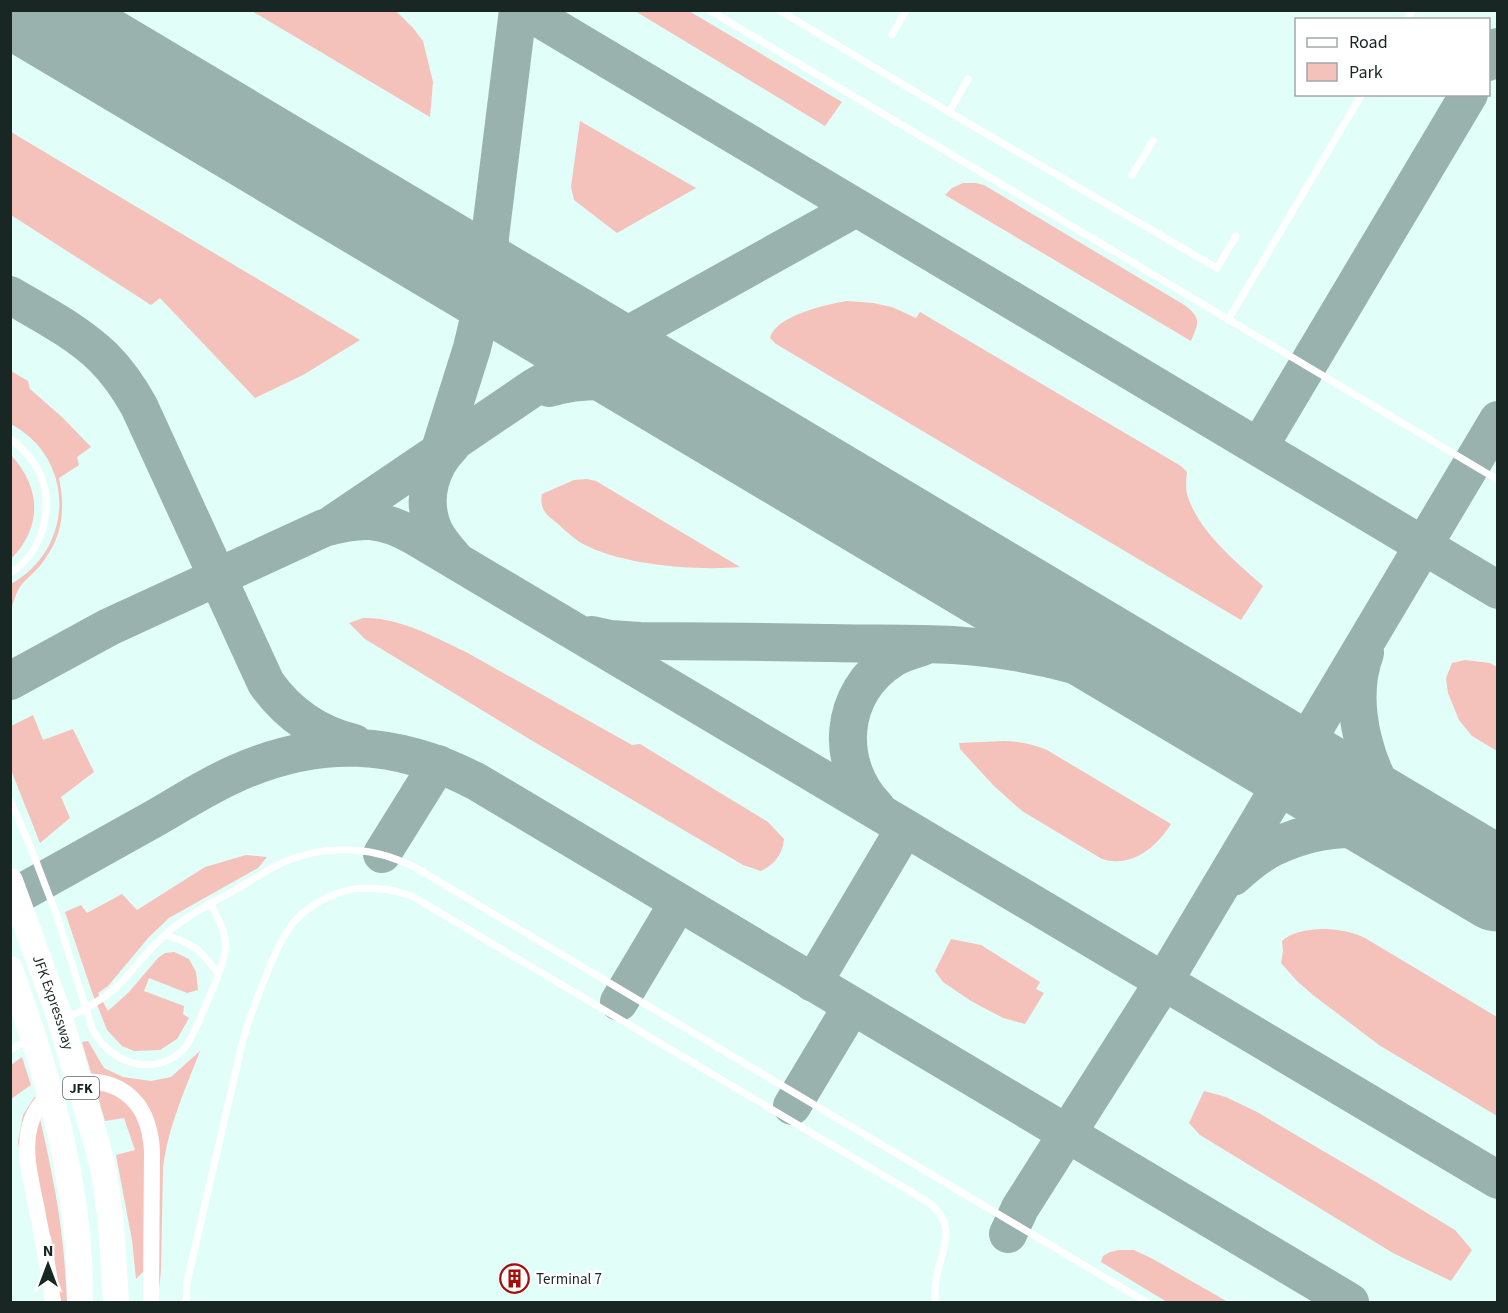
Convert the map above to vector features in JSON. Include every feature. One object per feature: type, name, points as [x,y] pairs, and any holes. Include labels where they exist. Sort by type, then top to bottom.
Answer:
[{"type":"highway","name":"JFK Expressway","points":[[10,881],[59,1015],[98,1148],[111,1222],[117,1302]]},
{"type":"highway","name":"JFK Expressway","points":[[10,969],[43,1068],[64,1151],[77,1227],[79,1295]]},
{"type":"street","points":[[53,1302],[29,1165],[29,1129],[34,1114],[50,1095],[63,1087],[79,1082],[96,1081],[112,1085],[133,1099],[149,1127],[152,1143],[151,1302]]},
{"type":"lane","points":[[709,10],[1497,480]]},
{"type":"lane","points":[[779,10],[1217,268],[1236,236]]},
{"type":"lane","points":[[892,35],[906,10]]},
{"type":"lane","points":[[949,112],[968,79]]},
{"type":"lane","points":[[1228,320],[1361,96]]},
{"type":"lane","points":[[1132,176],[1153,141]]},
{"type":"lane","points":[[10,439],[32,460],[40,474],[46,490],[47,508],[41,537],[24,561],[10,573]]},
{"type":"lane","points":[[10,800],[58,919],[92,1028],[100,1043],[120,1059],[135,1064],[153,1064],[170,1059],[184,1049],[192,1037],[226,952],[224,931],[210,903]]},
{"type":"lane","points":[[58,1023],[112,991],[177,924],[276,866],[316,852],[354,849],[382,854],[407,863],[1146,1302]]},
{"type":"lane","points":[[186,1302],[187,1282],[243,1040],[274,957],[286,932],[308,909],[337,894],[370,888],[399,891],[417,899],[928,1202],[944,1219],[947,1233],[937,1274],[935,1302]]},
{"type":"lane","points":[[165,935],[193,945],[218,974]]},
{"type":"lane","points":[[10,1050],[39,1034]]},
{"type":"green space","points":[[252,11],[396,11],[423,41],[433,82],[430,117]]},
{"type":"green space","points":[[635,11],[689,11],[842,102],[825,126]]},
{"type":"green space","points":[[580,121],[696,188],[617,233],[574,200],[571,187]]},
{"type":"green space","points":[[10,132],[360,340],[303,375],[255,398],[160,298],[151,305],[11,215]]},
{"type":"green space","points":[[963,183],[984,185],[1186,306],[1195,315],[1197,322],[1191,341],[945,195],[952,188]]},
{"type":"green space","points":[[847,301],[892,307],[916,318],[920,312],[1181,466],[1187,472],[1188,497],[1202,524],[1221,547],[1263,586],[1241,620],[776,344],[770,338],[781,323],[791,317],[815,308]]},
{"type":"green space","points":[[11,371],[28,381],[30,389],[91,447],[77,457],[79,465],[59,478],[62,514],[57,536],[47,557],[20,587],[11,610],[11,584],[32,568],[47,549],[56,527],[59,504],[56,481],[47,459],[32,439],[11,424]]},
{"type":"green space","points":[[11,455],[28,481],[33,494],[34,507],[29,533],[11,559]]},
{"type":"green space","points":[[574,480],[596,481],[740,567],[681,567],[638,562],[583,544],[547,515],[541,500],[542,494]]},
{"type":"green space","points":[[363,618],[403,624],[429,634],[466,652],[632,745],[640,744],[768,822],[784,839],[780,854],[770,866],[761,871],[743,865],[365,639],[349,623]]},
{"type":"green space","points":[[1465,660],[1490,663],[1497,667],[1497,751],[1472,736],[1459,720],[1448,693],[1446,678],[1452,663]]},
{"type":"green space","points":[[33,715],[43,740],[73,729],[94,772],[61,797],[70,818],[40,843],[11,770],[11,726]]},
{"type":"green space","points":[[1003,741],[1025,743],[1047,750],[1171,824],[1158,841],[1142,854],[1123,861],[1102,859],[1022,811],[993,785],[960,749],[959,743]]},
{"type":"green space","points":[[246,855],[267,857],[258,868],[169,918],[149,937],[108,986],[98,993],[108,1011],[165,953],[174,952],[189,959],[196,972],[198,990],[187,993],[149,978],[144,991],[184,1006],[183,1014],[189,1018],[177,1039],[160,1050],[134,1051],[122,1046],[107,1030],[65,912],[81,905],[87,913],[122,894],[137,910],[205,867]]},
{"type":"green space","points":[[1320,929],[1343,931],[1365,938],[1497,1017],[1497,1116],[1379,1045],[1297,981],[1281,963],[1282,941],[1295,934]]},
{"type":"green space","points":[[951,939],[981,945],[1040,982],[1036,989],[1044,993],[1025,1024],[1003,1018],[971,1001],[943,982],[935,971]]},
{"type":"green space","points":[[88,1041],[104,1068],[123,1077],[151,1081],[171,1077],[200,1051],[178,1109],[165,1153],[158,1298],[144,1271],[136,1279],[132,1240],[116,1155],[135,1150],[124,1118],[105,1121],[82,1042]]},
{"type":"green space","points":[[22,1057],[31,1085],[11,1099],[11,1065]]},
{"type":"green space","points":[[1204,1091],[1226,1097],[1257,1112],[1455,1230],[1472,1250],[1451,1281],[1393,1253],[1200,1135],[1189,1123]]},
{"type":"green space","points":[[35,1096],[58,1209],[67,1302],[60,1302],[51,1236],[37,1239],[18,1142],[23,1115]]},
{"type":"green space","points":[[1119,1250],[1134,1250],[1153,1259],[1228,1302],[1167,1302],[1101,1262],[1103,1256]]},
{"type":"taxiway","points":[[22,10],[55,31]]},
{"type":"taxiway","points":[[436,462],[472,348],[481,310],[518,10]]},
{"type":"taxiway","points":[[525,10],[1498,590]]},
{"type":"taxiway","points":[[1490,59],[1498,47]]},
{"type":"taxiway","points":[[1259,447],[1468,96]]},
{"type":"taxiway","points":[[334,523],[536,386],[856,208]]},
{"type":"taxiway","points":[[490,244],[494,265],[502,282],[512,293],[618,357]]},
{"type":"taxiway","points":[[10,295],[82,339],[118,374],[139,406],[266,683],[284,704],[304,721],[327,734],[354,743]]},
{"type":"taxiway","points":[[549,388],[598,381],[646,387],[676,400],[792,468]]},
{"type":"taxiway","points":[[1008,1234],[1020,1208],[1164,981],[1498,420]]},
{"type":"taxiway","points":[[451,446],[433,473],[428,505],[434,530],[441,543],[454,558]]},
{"type":"taxiway","points":[[10,681],[109,627],[324,528],[360,521],[391,525],[414,536],[1498,1180]]},
{"type":"taxiway","points":[[592,635],[640,641],[953,645],[1048,658],[1094,670],[1166,697],[1219,723],[1346,798]]},
{"type":"taxiway","points":[[876,807],[862,790],[853,770],[848,729],[853,709],[861,690],[874,673],[895,657],[922,647]]},
{"type":"taxiway","points":[[1365,653],[1358,695],[1359,717],[1369,761],[1389,800],[1402,816],[1435,843]]},
{"type":"taxiway","points":[[10,899],[216,783],[268,761],[298,753],[358,748],[388,751],[417,758],[447,768],[477,782],[1350,1302]]},
{"type":"taxiway","points":[[382,854],[438,764]]},
{"type":"taxiway","points":[[813,983],[905,828]]},
{"type":"taxiway","points":[[1233,877],[1263,853],[1294,839],[1314,833],[1355,829],[1375,831],[1415,841],[1498,888]]},
{"type":"taxiway","points":[[619,1002],[678,903]]},
{"type":"taxiway","points":[[792,1106],[852,1006]]},
{"type":"runway","points":[[29,10],[1498,885]]},
{"type":"place","name":"Terminal 7","points":[[515,1279]]}]
